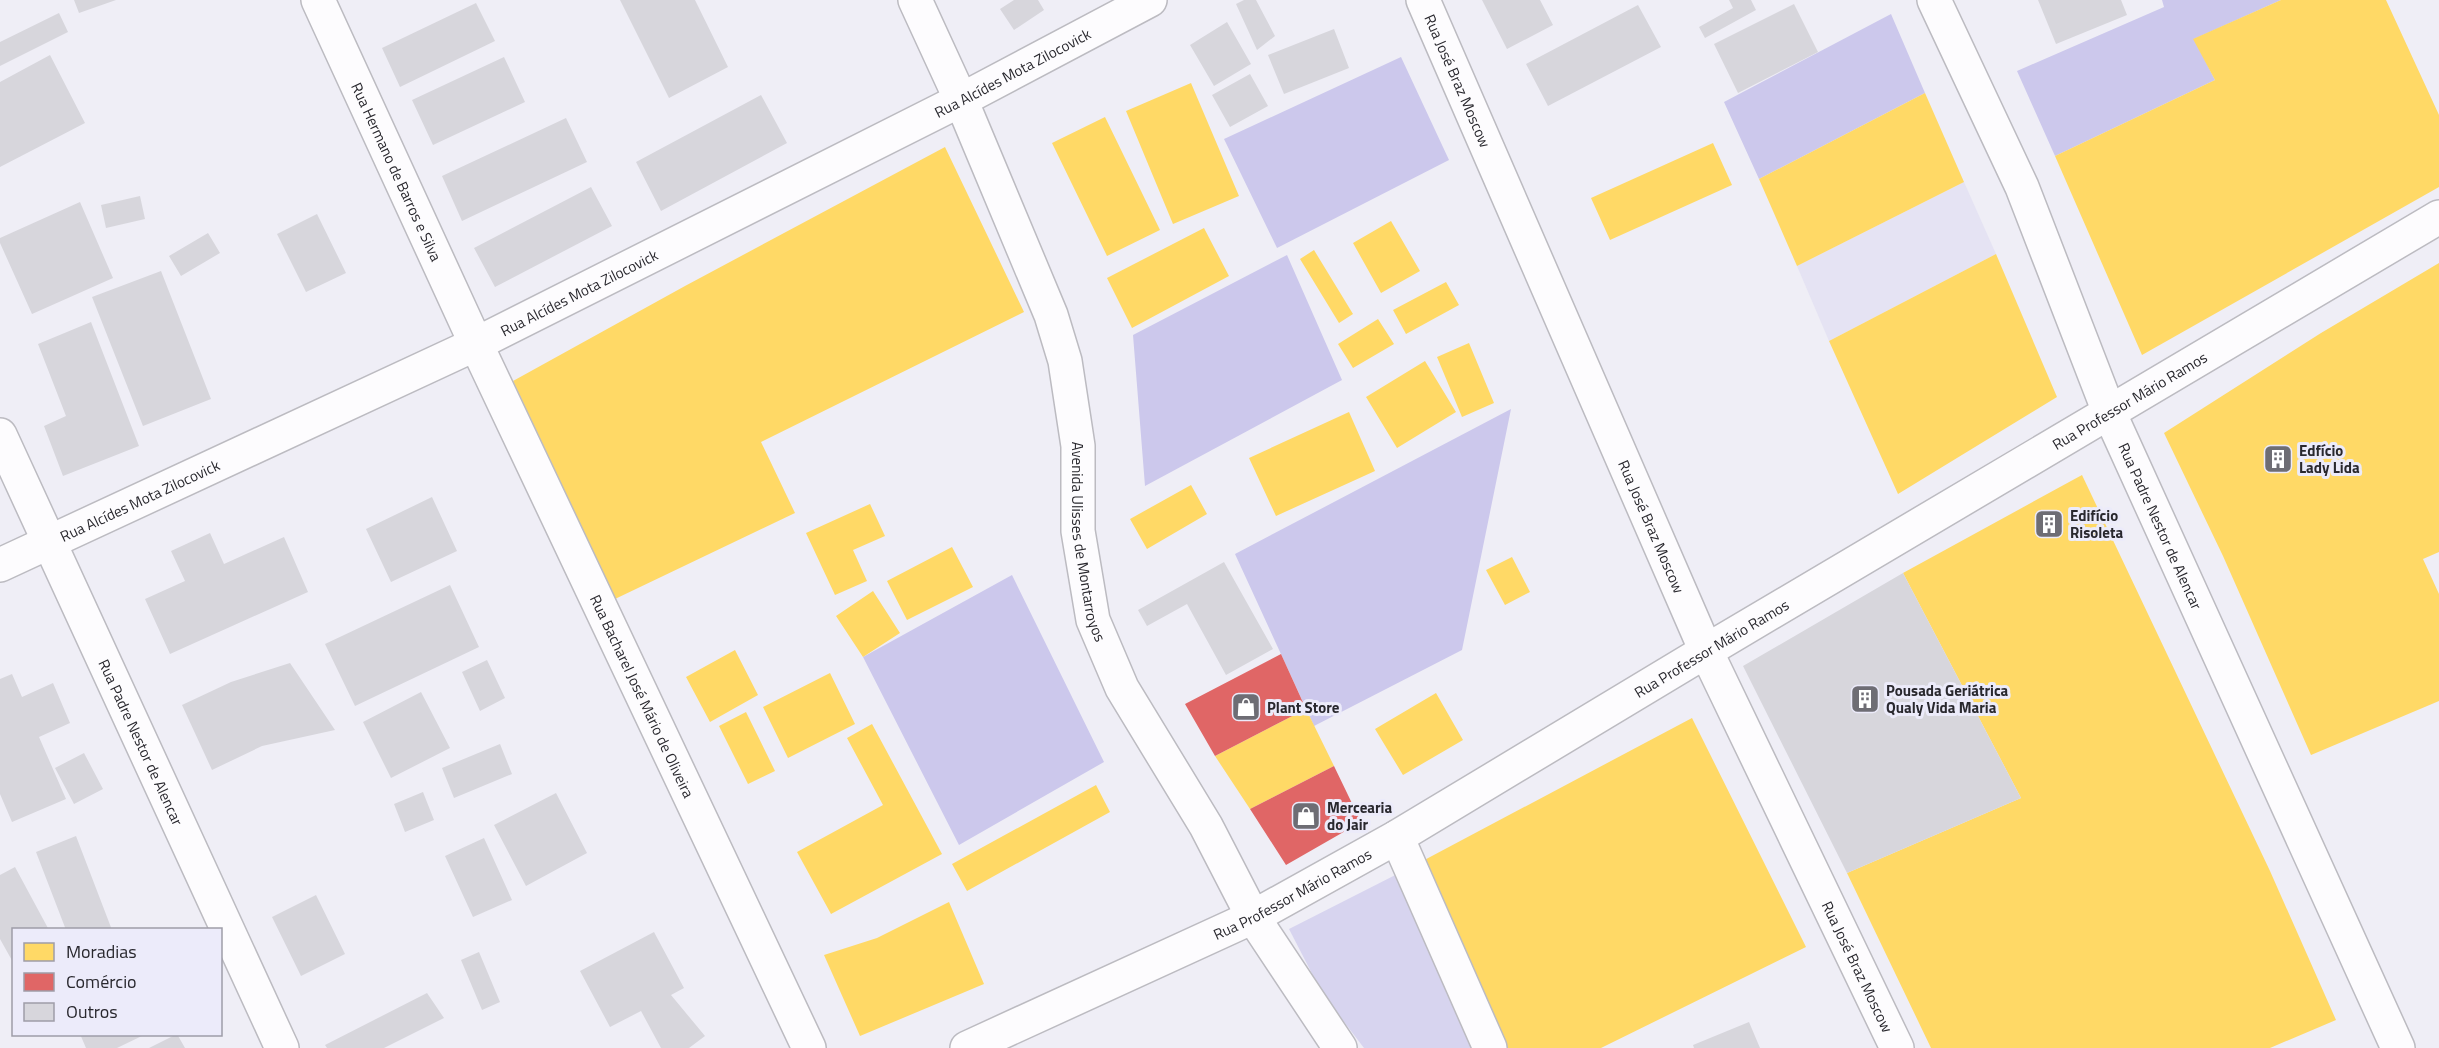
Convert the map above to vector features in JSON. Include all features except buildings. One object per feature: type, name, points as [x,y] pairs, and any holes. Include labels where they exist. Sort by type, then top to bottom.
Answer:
[{"type":"street","name":"Rua Hermano de Barros e Silva","points":[[318,0],[476,344]]},
{"type":"street","name":"Avenida Ulisses de Montarroyos","points":[[915,0],[961,100],[1051,315],[1065,362],[1078,447],[1078,531],[1093,620],[1122,688],[1206,826],[1252,917],[1340,1048]]},
{"type":"street","name":"Rua Alcídes Mota Zilocovick","points":[[0,565],[476,344],[961,100],[1150,0]]},
{"type":"street","name":"Rua José Braz Moscow","points":[[1423,0],[1706,651],[1897,1048]]},
{"type":"street","name":"Rua Padre Nestor de Alencar","points":[[1934,0],[2022,187],[2109,412],[2398,1048]]},
{"type":"street","name":"Rua Professor Mário Ramos","points":[[967,1048],[1252,917],[1397,837],[1706,651],[2439,217]]},
{"type":"street","name":"Rua Bacharel José Mário de Oliveira","points":[[476,344],[809,1048]]},
{"type":"street","name":"Rua Padre Nestor de Alencar","points":[[0,435],[282,1048]]},
{"type":"street","points":[[1397,837],[1490,1048]]},
{"type":"shaded area","points":[[2162,0],[2281,0],[2194,39],[2215,80],[2055,156],[2017,71],[2164,7]]},
{"type":"shaded area","points":[[1891,14],[1925,93],[1759,179],[1724,102]]},
{"type":"shaded area","points":[[1401,57],[1449,160],[1277,248],[1224,139]]},
{"type":"shaded area","points":[[1964,182],[1996,254],[1829,341],[1797,266]]},
{"type":"shaded area","points":[[1287,255],[1342,380],[1145,486],[1133,335]]},
{"type":"shaded area","points":[[1511,409],[1462,650],[1314,726],[1235,554]]},
{"type":"shaded area","points":[[1012,575],[1104,762],[959,845],[863,657]]},
{"type":"shaded area","points":[[1415,865],[1506,1048],[1364,1048],[1322,993],[1289,929]]},
{"type":"place","name":"Edfício Lady Lida","points":[[2278,459]]},
{"type":"place","name":"Edifício Risoleta","points":[[2049,524]]},
{"type":"place","name":"Pousada Geriátrica Qualy Vida Maria","points":[[1865,699]]},
{"type":"place","name":"Plant Store","points":[[1246,707]]},
{"type":"place","name":"Mercearia do Jair","points":[[1306,816]]}]
